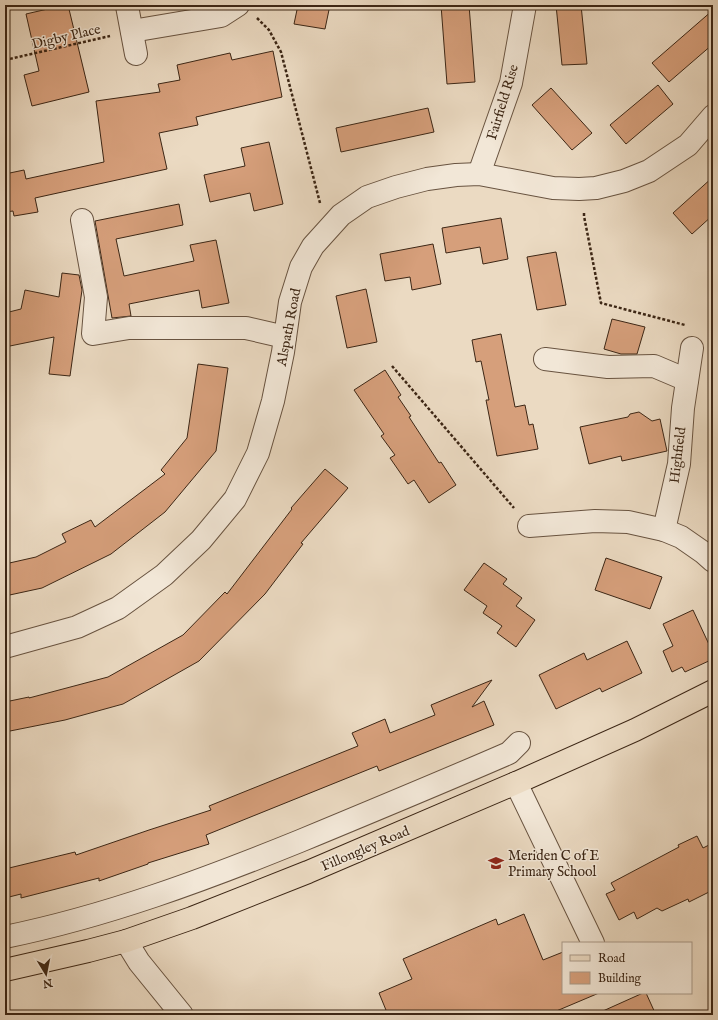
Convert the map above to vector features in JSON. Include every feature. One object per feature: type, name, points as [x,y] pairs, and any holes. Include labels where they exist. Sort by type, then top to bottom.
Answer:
[{"type":"main road","name":"Fillongley Road","points":[[5,970],[126,941],[192,918],[308,872],[516,783],[635,730],[713,691]]},
{"type":"street","name":"Fairfield Rise","points":[[479,174],[511,84],[525,5]]},
{"type":"street","points":[[127,6],[136,54]]},
{"type":"street","points":[[132,31],[221,16],[246,10]]},
{"type":"street","name":"Alspath Road","points":[[5,647],[76,627],[118,608],[164,575],[201,540],[235,499],[258,453],[273,401],[290,302],[301,267],[313,246],[341,215],[367,197],[426,179],[456,175],[479,174],[553,188],[588,189],[624,181],[649,171],[688,145],[713,116]]},
{"type":"street","points":[[82,220],[96,297],[93,334],[129,328],[246,328],[285,337]]},
{"type":"street","name":"Highfield","points":[[664,530],[679,464],[682,408],[692,348]]},
{"type":"street","points":[[545,359],[608,367],[654,366],[687,380]]},
{"type":"street","points":[[529,526],[595,521],[628,522],[664,530],[681,537],[713,561]]},
{"type":"street","points":[[5,937],[44,929],[161,894],[229,869],[509,754],[519,743]]},
{"type":"street","points":[[516,783],[593,942]]},
{"type":"street","points":[[126,941],[139,962],[182,1015]]},
{"type":"path","points":[[246,10],[270,30],[281,52],[327,230]]},
{"type":"path","name":"Digby Place","points":[[5,60],[132,31]]},
{"type":"path","points":[[588,189],[584,216],[601,302],[686,325]]},
{"type":"path","points":[[392,366],[529,526]]},
{"type":"building","points":[[68,5],[89,92],[32,106],[24,75],[39,71],[26,14]]},
{"type":"building","points":[[298,5],[330,5],[325,29],[294,24]]},
{"type":"building","points":[[441,5],[469,5],[475,82],[447,84]]},
{"type":"building","points":[[556,5],[581,5],[587,64],[562,65]]},
{"type":"building","points":[[713,10],[713,44],[669,82],[652,63]]},
{"type":"building","points":[[273,51],[282,97],[196,117],[198,125],[159,133],[167,169],[35,198],[38,212],[14,216],[13,211],[5,212],[5,174],[24,170],[26,179],[104,162],[96,101],[160,92],[158,84],[180,80],[177,65],[230,53],[232,60]]},
{"type":"building","points":[[658,85],[673,104],[626,144],[610,125]]},
{"type":"building","points":[[551,88],[592,133],[572,150],[532,105]]},
{"type":"building","points":[[428,108],[434,132],[341,152],[336,128]]},
{"type":"building","points":[[269,142],[283,204],[254,211],[250,193],[210,202],[204,175],[245,166],[241,148]]},
{"type":"building","points":[[713,177],[713,215],[692,234],[673,213]]},
{"type":"building","points":[[179,204],[183,225],[116,239],[124,276],[194,261],[190,245],[216,240],[229,303],[202,308],[199,290],[129,304],[131,316],[112,318],[95,221]]},
{"type":"building","points":[[501,218],[508,259],[483,264],[480,247],[446,253],[442,228]]},
{"type":"building","points":[[433,244],[441,284],[412,290],[410,277],[385,281],[380,254]]},
{"type":"building","points":[[556,252],[566,305],[537,310],[527,257]]},
{"type":"building","points":[[62,273],[79,275],[82,290],[70,376],[49,374],[54,337],[5,347],[5,313],[21,309],[25,290],[59,297]]},
{"type":"building","points":[[366,289],[377,342],[347,348],[336,296]]},
{"type":"building","points":[[612,319],[645,327],[637,354],[621,354],[604,349]]},
{"type":"building","points":[[501,334],[515,407],[525,405],[529,425],[533,424],[538,449],[497,456],[486,400],[489,400],[481,361],[476,362],[472,340]]},
{"type":"building","points":[[198,364],[228,368],[216,451],[165,512],[111,554],[42,588],[5,596],[5,564],[36,557],[66,542],[62,534],[91,520],[95,527],[165,474],[161,470],[187,438]]},
{"type":"building","points":[[385,370],[401,395],[398,397],[411,416],[409,417],[439,463],[441,462],[456,485],[429,503],[414,480],[408,484],[390,458],[395,455],[381,436],[384,434],[354,390]]},
{"type":"building","points":[[639,412],[652,421],[660,419],[667,451],[622,461],[621,456],[589,464],[580,427],[628,417],[630,414]]},
{"type":"building","points":[[325,469],[348,488],[301,543],[303,544],[265,594],[199,661],[123,704],[65,720],[5,732],[5,702],[29,698],[108,677],[183,635],[225,592],[227,594],[292,509],[291,508]]},
{"type":"building","points":[[606,558],[662,577],[650,609],[595,590]]},
{"type":"building","points":[[484,563],[507,579],[503,584],[522,598],[516,606],[535,620],[516,647],[497,633],[502,626],[483,613],[487,606],[464,590]]},
{"type":"building","points":[[693,610],[713,653],[713,659],[685,672],[682,667],[672,672],[663,651],[673,646],[663,624]]},
{"type":"building","points":[[627,641],[642,673],[602,692],[600,688],[556,709],[539,675],[584,653],[587,660]]},
{"type":"building","points":[[492,680],[472,707],[484,701],[494,725],[379,771],[377,766],[206,835],[209,844],[148,863],[99,881],[99,878],[21,898],[21,894],[9,897],[5,880],[5,869],[75,852],[76,855],[211,810],[209,806],[358,746],[352,733],[385,719],[390,733],[435,715],[431,705]]},
{"type":"building","points":[[697,836],[703,848],[713,843],[713,890],[689,902],[688,899],[662,911],[657,908],[637,919],[634,912],[619,920],[606,894],[615,890],[611,883],[679,847],[678,845]]},
{"type":"building","points":[[524,914],[543,960],[562,952],[562,994],[597,994],[547,1015],[388,1015],[379,993],[412,979],[403,959],[496,919],[498,925]]},
{"type":"building","points":[[641,994],[646,994],[656,1015],[594,1015]]},
{"type":"place","name":"Meriden C of E Primary School","points":[[496,863]]}]
